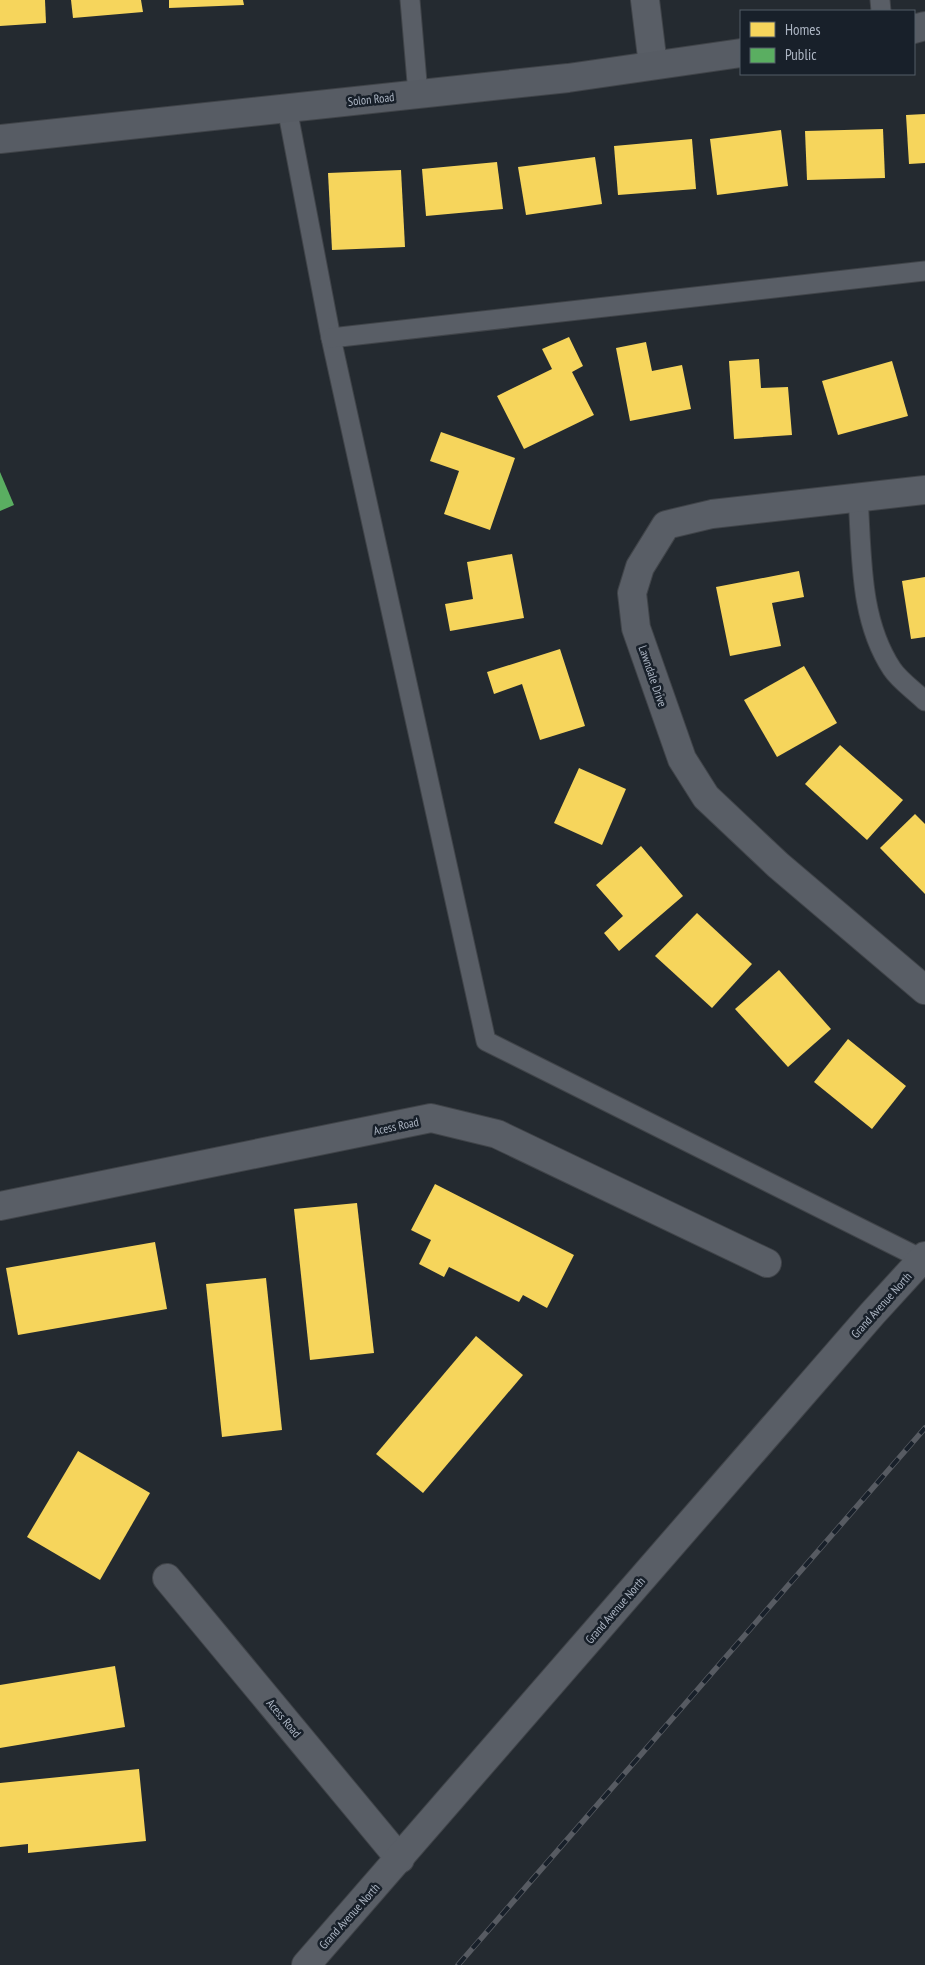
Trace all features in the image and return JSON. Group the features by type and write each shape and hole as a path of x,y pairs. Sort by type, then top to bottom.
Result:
{"main road":[{"name":"Solon Road","path":"0,139 568,78 740,53"}],"street":[{"path":"645,0 653,65"},
{"name":"Lawndale Drive","path":"925,490 712,514 666,525 640,567 632,593 636,628 682,759 706,797 778,865 925,990"},
{"name":"Acess Road","path":"0,1206 431,1118 497,1134 767,1263"},
{"name":"Grand Avenue North","path":"306,1965 872,1314 923,1258"},
{"name":"Acess Road","path":"168,1578 400,1859"}],"lane":[{"path":"410,0 418,94"},
{"path":"286,108 331,338 486,1041 923,1258"},
{"path":"331,338 925,272"},
{"path":"858,497 864,592 875,638 893,670 925,701"}],"building: Homes":[{"path":"0,0 45,0 46,23 0,26"},
{"path":"71,0 141,0 143,12 73,18"},
{"path":"169,0 243,0 244,5 169,8"},
{"path":"925,114 925,163 909,164 906,115"},
{"path":"883,129 885,178 807,180 805,131"},
{"path":"781,130 788,186 717,195 710,139"},
{"path":"692,139 696,189 618,195 614,146"},
{"path":"595,157 602,204 526,215 518,167"},
{"path":"497,162 503,209 426,216 422,169"},
{"path":"401,170 405,247 332,250 328,173"},
{"path":"569,337 583,366 572,372 594,415 524,449 497,396 552,369 542,349"},
{"path":"646,342 652,371 682,365 691,409 630,421 616,348"},
{"path":"759,359 761,388 788,387 792,435 734,439 729,361"},
{"path":"892,361 908,416 838,435 822,381"},
{"path":"441,432 515,458 490,530 444,514 459,471 430,461"},
{"path":"512,554 524,618 450,631 445,604 473,599 467,562"},
{"path":"799,571 804,597 772,603 781,646 730,656 716,587"},
{"path":"925,577 925,637 911,639 902,581"},
{"path":"560,649 585,726 540,740 522,684 494,694 487,672"},
{"path":"804,666 837,723 777,757 744,700"},
{"path":"840,745 903,800 867,840 805,784"},
{"path":"579,768 626,789 602,845 554,823"},
{"path":"915,814 925,824 925,894 880,848"},
{"path":"641,846 683,896 619,951 604,933 623,916 596,885"},
{"path":"697,913 752,964 712,1008 655,956"},
{"path":"779,970 831,1029 788,1067 735,1009"},
{"path":"848,1039 906,1086 872,1129 814,1082"},
{"path":"435,1184 574,1255 547,1308 523,1295 519,1302 449,1267 444,1277 419,1264 431,1240 411,1230"},
{"path":"357,1203 374,1353 310,1360 294,1209"},
{"path":"155,1242 167,1309 18,1335 6,1268"},
{"path":"266,1278 282,1430 222,1437 206,1284"},
{"path":"476,1336 523,1375 423,1493 376,1454"},
{"path":"78,1451 150,1493 100,1580 27,1537"},
{"path":"115,1666 125,1727 0,1748 0,1685"},
{"path":"139,1769 146,1841 28,1853 28,1844 0,1847 0,1783"}],"building: Public":[{"path":"0,472 14,505 0,511"}],"railway":[{"path":"458,1965 925,1428"}]}
